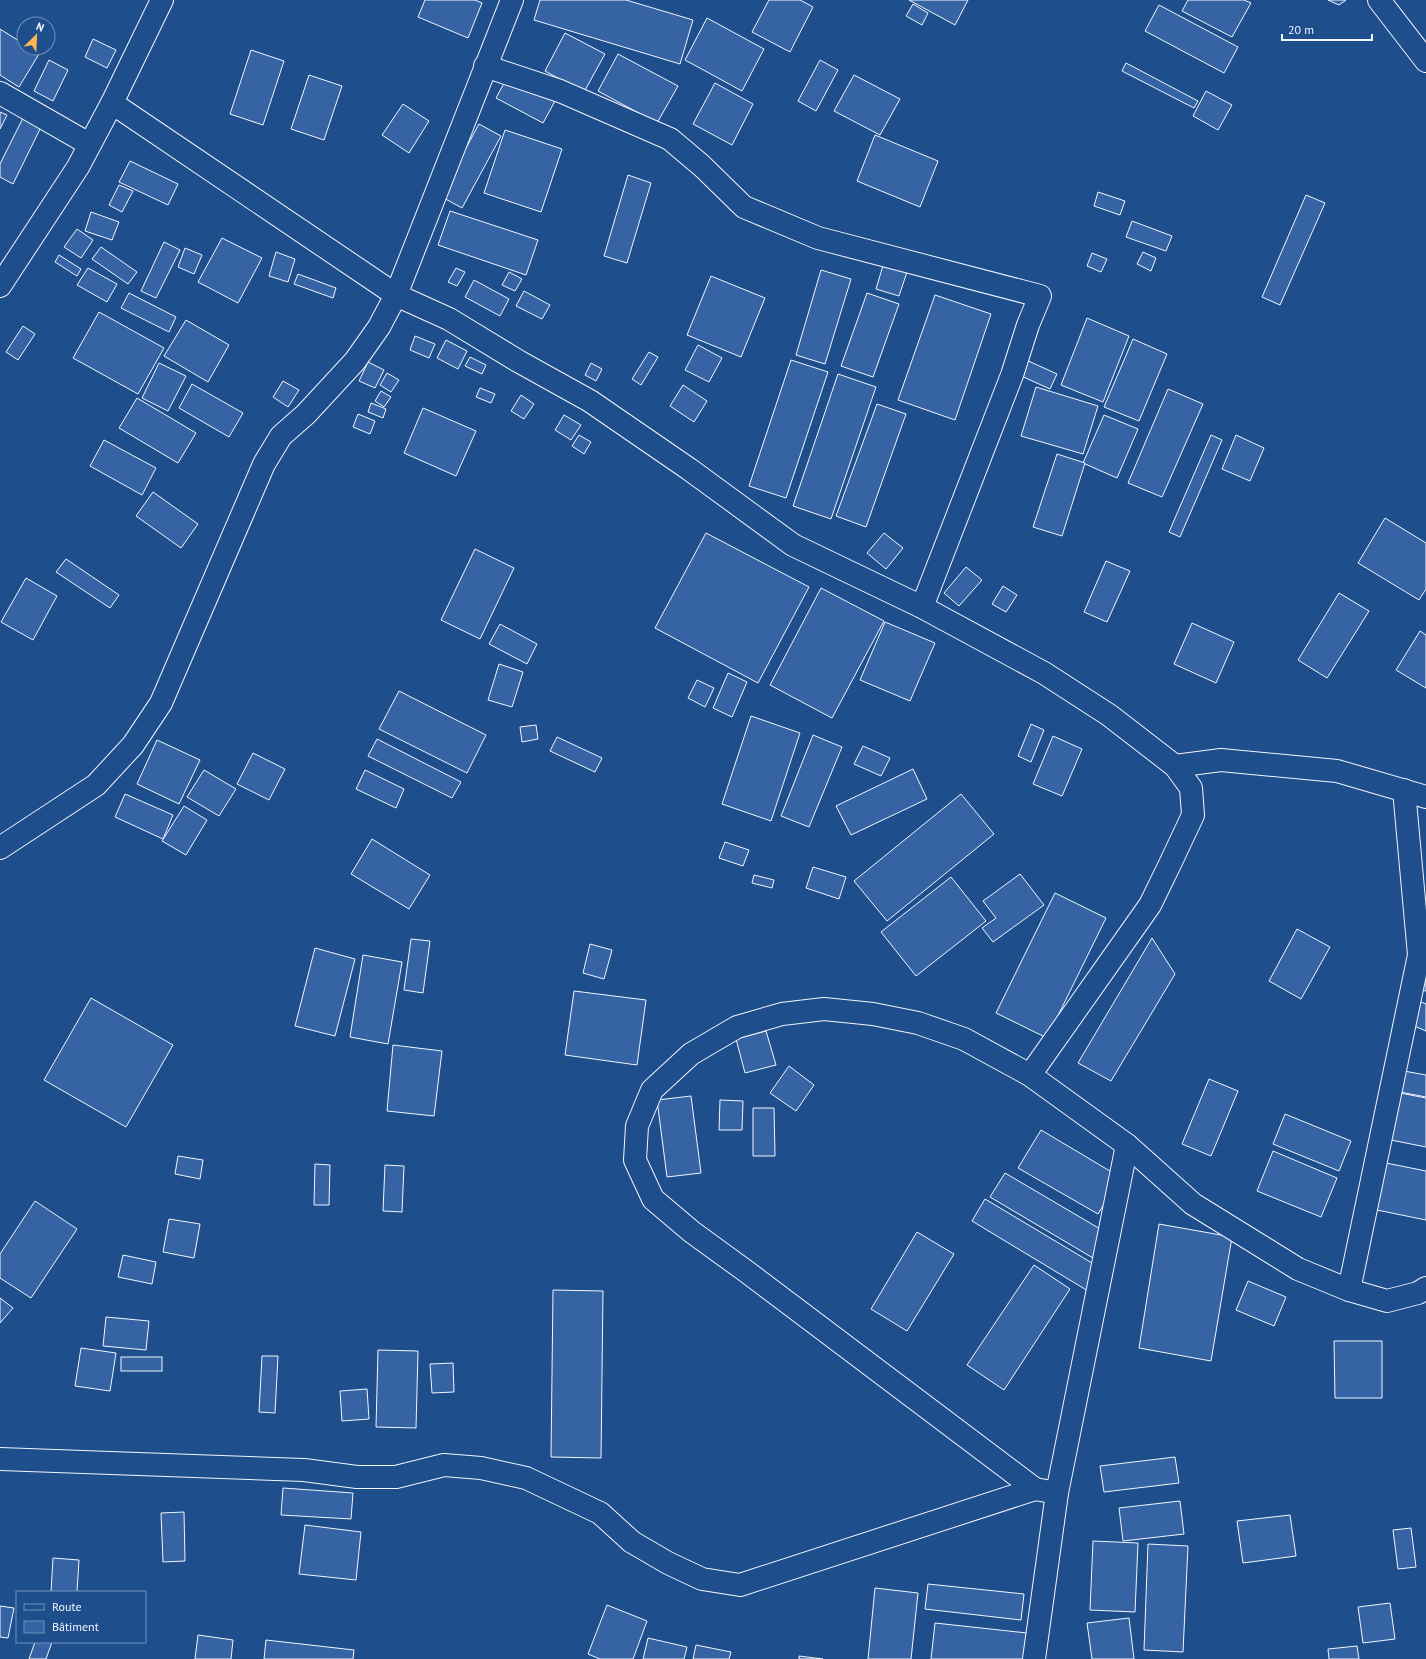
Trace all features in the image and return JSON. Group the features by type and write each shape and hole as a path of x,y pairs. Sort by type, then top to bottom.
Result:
{"street":[{"path":"0,286 47,216 89,144 112,103 162,0"},
{"path":"0,848 96,785 133,745 162,703 264,464 281,436 306,414 355,361 379,327 396,294 512,0"},
{"path":"1379,0 1426,61"},
{"path":"485,66 560,91 670,139 702,166 744,207 803,232 818,238 1040,296 1028,325 1012,375 922,607"},
{"path":"0,93 89,144"},
{"path":"112,103 396,294 449,319 518,361 590,401 689,469 793,545 922,607 1044,673 1110,715 1176,766 1191,788 1193,815 1177,850 1150,905 1030,1075"},
{"path":"1176,766 1221,760 1337,771 1426,797"},
{"path":"1349,1290 1419,955 1404,790"},
{"path":"1057,1493 1035,1489 692,1232 653,1198 635,1160 637,1126 652,1090 691,1054 738,1027 782,1014 824,1009 873,1014 918,1022 964,1039 1030,1075 1127,1145 1193,1204 1298,1269 1349,1290 1387,1301 1418,1293 1426,1288"},
{"path":"1034,1659 1057,1493 1127,1145"},
{"path":"0,1459 304,1470 357,1477 396,1477 444,1465 481,1468 526,1478 600,1513 632,1542 668,1563 702,1579 740,1585 1035,1489"}],"building":[{"path":"425,0 475,0 482,3 468,38 418,17"},
{"path":"540,0 626,0 693,20 680,64 534,20"},
{"path":"769,0 800,0 813,7 790,52 752,32"},
{"path":"909,0 968,0 955,25"},
{"path":"1188,0 1244,0 1251,3 1232,37 1182,11"},
{"path":"1328,0 1346,0 1339,5"},
{"path":"913,4 928,13 922,25 906,16"},
{"path":"1159,5 1238,47 1224,73 1145,31"},
{"path":"707,18 764,49 742,91 685,60"},
{"path":"0,29 16,39 16,56 38,56 19,87 0,75"},
{"path":"565,33 605,54 584,92 545,71"},
{"path":"93,39 116,50 107,68 85,57"},
{"path":"251,50 284,61 263,125 230,114"},
{"path":"618,54 678,86 657,123 598,91"},
{"path":"49,60 68,70 53,101 34,91"},
{"path":"820,60 838,70 816,111 798,101"},
{"path":"1126,63 1198,101 1194,108 1122,71"},
{"path":"309,75 342,86 324,140 291,129"},
{"path":"854,75 900,99 880,135 834,111"},
{"path":"508,76 555,101 543,123 496,98"},
{"path":"715,83 753,104 732,145 693,124"},
{"path":"1206,91 1232,105 1218,130 1193,116"},
{"path":"403,104 429,121 409,153 382,135"},
{"path":"0,112 7,115 0,129"},
{"path":"25,114 43,123 13,184 0,177 0,164"},
{"path":"479,124 501,136 462,208 440,196"},
{"path":"505,130 562,149 541,212 484,193"},
{"path":"875,135 938,161 920,207 857,181"},
{"path":"130,161 178,184 168,205 119,182"},
{"path":"628,175 651,183 627,263 604,256"},
{"path":"119,185 133,191 122,212 109,205"},
{"path":"1098,192 1125,201 1120,215 1094,206"},
{"path":"1306,195 1325,203 1280,305 1262,297"},
{"path":"450,211 538,240 526,275 438,245"},
{"path":"91,212 119,222 112,240 85,231"},
{"path":"1132,221 1172,236 1166,251 1126,237"},
{"path":"77,229 93,240 81,258 64,247"},
{"path":"222,238 262,258 238,303 198,282"},
{"path":"164,242 180,250 156,298 141,291"},
{"path":"101,247 137,272 128,284 92,259"},
{"path":"185,248 202,255 194,274 178,267"},
{"path":"276,252 295,259 288,282 269,276"},
{"path":"1143,252 1156,258 1151,271 1137,264"},
{"path":"1092,253 1107,259 1101,272 1087,266"},
{"path":"59,255 81,269 77,276 55,262"},
{"path":"884,262 908,269 899,296 876,289"},
{"path":"88,268 117,284 107,302 77,285"},
{"path":"456,268 465,272 457,286 448,282"},
{"path":"821,270 851,279 825,364 796,355"},
{"path":"509,272 522,279 515,291 502,285"},
{"path":"298,274 336,288 333,298 294,284"},
{"path":"711,276 765,298 741,357 687,335"},
{"path":"474,280 509,299 500,316 465,297"},
{"path":"524,291 550,305 542,319 516,306"},
{"path":"129,293 176,317 169,332 121,308"},
{"path":"867,293 899,304 873,377 841,366"},
{"path":"935,295 991,314 955,420 898,400"},
{"path":"99,312 164,348 138,394 73,358"},
{"path":"1087,318 1129,336 1103,402 1061,385"},
{"path":"186,320 229,345 208,382 164,356"},
{"path":"23,326 35,334 18,360 6,352"},
{"path":"415,336 435,344 429,358 410,350"},
{"path":"1133,339 1167,354 1139,421 1104,407"},
{"path":"446,340 467,351 458,369 437,358"},
{"path":"698,345 722,358 709,382 685,370"},
{"path":"649,352 658,357 641,385 632,379"},
{"path":"470,357 486,365 482,374 465,366"},
{"path":"1024,359 1057,374 1050,389 1017,374"},
{"path":"791,360 828,372 786,498 749,486"},
{"path":"368,362 384,370 375,388 359,381"},
{"path":"159,363 186,376 168,411 142,398"},
{"path":"591,363 602,369 596,381 585,375"},
{"path":"387,373 399,380 391,392 380,385"},
{"path":"838,374 876,387 831,519 793,506"},
{"path":"283,381 299,390 288,407 273,397"},
{"path":"192,384 243,413 229,437 179,408"},
{"path":"683,385 707,401 694,422 670,406"},
{"path":"1036,387 1098,406 1083,454 1021,436"},
{"path":"480,388 495,394 491,403 476,397"},
{"path":"1168,389 1203,404 1162,497 1128,483"},
{"path":"381,391 391,397 384,407 375,401"},
{"path":"521,395 534,404 524,419 511,411"},
{"path":"137,398 196,433 178,463 119,428"},
{"path":"371,403 386,409 383,418 368,412"},
{"path":"877,404 906,414 866,527 836,516"},
{"path":"423,408 476,431 456,476 404,453"},
{"path":"358,414 375,421 370,434 353,427"},
{"path":"564,415 581,425 571,440 555,430"},
{"path":"1104,415 1138,429 1117,478 1083,463"},
{"path":"579,435 591,442 584,454 572,446"},
{"path":"1211,435 1222,440 1180,537 1169,532"},
{"path":"1236,435 1264,448 1250,481 1222,469"},
{"path":"104,440 156,468 142,495 90,466"},
{"path":"1057,454 1085,463 1062,536 1033,527"},
{"path":"153,492 198,524 181,548 136,516"},
{"path":"1385,518 1426,543 1426,589 1419,600 1358,563"},
{"path":"706,533 809,587 758,683 655,628"},
{"path":"884,533 903,548 886,569 867,553"},
{"path":"475,549 514,568 480,639 441,620"},
{"path":"66,559 119,595 110,608 56,572"},
{"path":"1106,561 1130,571 1107,622 1084,612"},
{"path":"966,567 982,580 959,606 944,593"},
{"path":"26,578 57,596 33,640 1,622"},
{"path":"1003,586 1017,595 1006,612 992,604"},
{"path":"821,588 884,621 832,718 770,685"},
{"path":"1339,593 1369,611 1327,678 1298,660"},
{"path":"885,622 935,643 910,701 860,680"},
{"path":"1192,623 1234,642 1216,683 1174,664"},
{"path":"500,624 537,644 527,664 489,644"},
{"path":"1420,631 1426,635 1426,688 1396,670"},
{"path":"499,664 523,672 512,707 488,700"},
{"path":"728,673 747,682 732,717 713,708"},
{"path":"697,680 714,688 705,707 688,698"},
{"path":"399,691 486,735 467,773 379,729"},
{"path":"751,716 800,733 771,821 722,804"},
{"path":"1031,724 1044,730 1031,762 1018,756"},
{"path":"536,725 538,739 522,742 520,727"},
{"path":"813,735 842,747 809,827 781,816"},
{"path":"1053,736 1082,749 1062,796 1033,784"},
{"path":"557,737 602,758 595,772 550,751"},
{"path":"377,739 461,782 452,798 368,756"},
{"path":"157,740 200,760 179,804 137,784"},
{"path":"863,746 890,758 881,776 854,764"},
{"path":"253,753 285,769 269,800 237,784"},
{"path":"913,769 927,799 851,835 836,806"},
{"path":"204,770 236,789 219,816 187,797"},
{"path":"365,770 404,789 396,808 356,789"},
{"path":"125,794 173,815 163,839 115,817"},
{"path":"961,794 994,834 887,921 854,881"},
{"path":"184,806 207,820 186,855 162,841"},
{"path":"372,839 430,875 409,909 351,874"},
{"path":"725,842 749,850 743,866 719,858"},
{"path":"813,867 846,877 839,899 806,888"},
{"path":"1020,874 1044,905 993,942 982,928 996,918 983,901"},
{"path":"754,875 774,880 772,888 752,883"},
{"path":"951,877 986,921 916,976 881,932"},
{"path":"1055,893 1106,918 1047,1038 996,1013"},
{"path":"1297,929 1330,947 1301,999 1269,981"},
{"path":"1152,938 1175,974 1111,1081 1078,1063"},
{"path":"411,939 430,941 423,993 404,990"},
{"path":"590,944 612,950 604,979 583,973"},
{"path":"315,948 355,959 335,1036 295,1026"},
{"path":"363,955 402,962 388,1044 350,1037"},
{"path":"1426,966 1426,991 1417,989"},
{"path":"574,991 646,1000 637,1065 565,1055"},
{"path":"91,998 173,1045 126,1127 44,1080"},
{"path":"1414,999 1426,1004 1426,1031 1405,1022"},
{"path":"766,1031 776,1065 745,1073 736,1039"},
{"path":"393,1045 442,1051 434,1116 387,1111"},
{"path":"789,1066 814,1085 796,1111 770,1093"},
{"path":"1404,1071 1426,1075 1426,1097 1400,1092"},
{"path":"1209,1079 1238,1091 1211,1156 1182,1144"},
{"path":"1400,1093 1426,1098 1426,1147 1391,1140"},
{"path":"691,1096 701,1173 667,1177 657,1100"},
{"path":"720,1100 743,1101 742,1130 719,1130"},
{"path":"753,1108 774,1108 775,1156 753,1156"},
{"path":"1285,1114 1351,1141 1339,1171 1273,1144"},
{"path":"1041,1130 1120,1177 1098,1214 1018,1168"},
{"path":"1273,1151 1337,1178 1321,1217 1257,1191"},
{"path":"178,1156 203,1160 200,1179 175,1174"},
{"path":"1381,1162 1426,1171 1426,1220 1372,1209"},
{"path":"315,1164 330,1165 329,1205 314,1205"},
{"path":"385,1165 404,1166 402,1212 383,1211"},
{"path":"1005,1173 1107,1233 1093,1258 990,1197"},
{"path":"985,1199 1102,1269 1088,1291 972,1221"},
{"path":"35,1201 77,1229 31,1298 0,1278 0,1254"},
{"path":"169,1219 200,1224 194,1258 163,1252"},
{"path":"1159,1224 1232,1237 1211,1361 1139,1348"},
{"path":"917,1232 954,1254 907,1331 871,1309"},
{"path":"123,1255 156,1262 152,1284 118,1277"},
{"path":"1034,1265 1070,1289 1004,1390 967,1365"},
{"path":"1248,1281 1286,1297 1274,1326 1236,1310"},
{"path":"553,1290 603,1291 601,1458 551,1457"},
{"path":"0,1298 13,1308 0,1323"},
{"path":"106,1317 149,1321 146,1350 103,1346"},
{"path":"1334,1341 1382,1341 1382,1398 1335,1398"},
{"path":"81,1348 116,1353 110,1391 75,1386"},
{"path":"378,1350 418,1351 416,1428 376,1427"},
{"path":"262,1356 278,1356 275,1413 259,1412"},
{"path":"121,1357 162,1357 162,1371 121,1371"},
{"path":"453,1363 454,1392 432,1393 430,1364"},
{"path":"367,1389 369,1419 342,1421 340,1391"},
{"path":"1175,1457 1179,1483 1104,1492 1100,1466"},
{"path":"283,1488 353,1493 351,1519 281,1515"},
{"path":"1180,1501 1184,1534 1123,1541 1119,1508"},
{"path":"184,1512 185,1561 163,1562 161,1513"},
{"path":"1290,1515 1296,1556 1243,1563 1237,1521"},
{"path":"305,1525 361,1532 356,1580 299,1574"},
{"path":"1411,1528 1416,1567 1398,1569 1393,1530"},
{"path":"1093,1541 1138,1543 1135,1612 1090,1610"},
{"path":"1148,1544 1188,1546 1183,1652 1144,1650"},
{"path":"53,1558 79,1560 77,1591 51,1591"},
{"path":"928,1584 1024,1594 1021,1620 925,1609"},
{"path":"875,1588 918,1593 911,1659 868,1659"},
{"path":"1390,1603 1395,1639 1363,1643 1358,1607"},
{"path":"607,1605 647,1621 633,1659 600,1659 588,1654"},
{"path":"0,1606 14,1608 8,1638 0,1637"},
{"path":"1129,1618 1134,1659 1092,1659 1087,1623"},
{"path":"935,1623 1027,1633 1024,1659 931,1659"},
{"path":"198,1635 233,1640 231,1659 195,1659"},
{"path":"648,1638 687,1647 684,1659 643,1659"},
{"path":"266,1640 354,1650 353,1659 264,1659"},
{"path":"35,1643 52,1643 46,1659 29,1659"},
{"path":"696,1645 731,1652 729,1659 693,1659"},
{"path":"1357,1646 1359,1659 1329,1659 1328,1649"},
{"path":"799,1656 823,1659 799,1659"}]}
